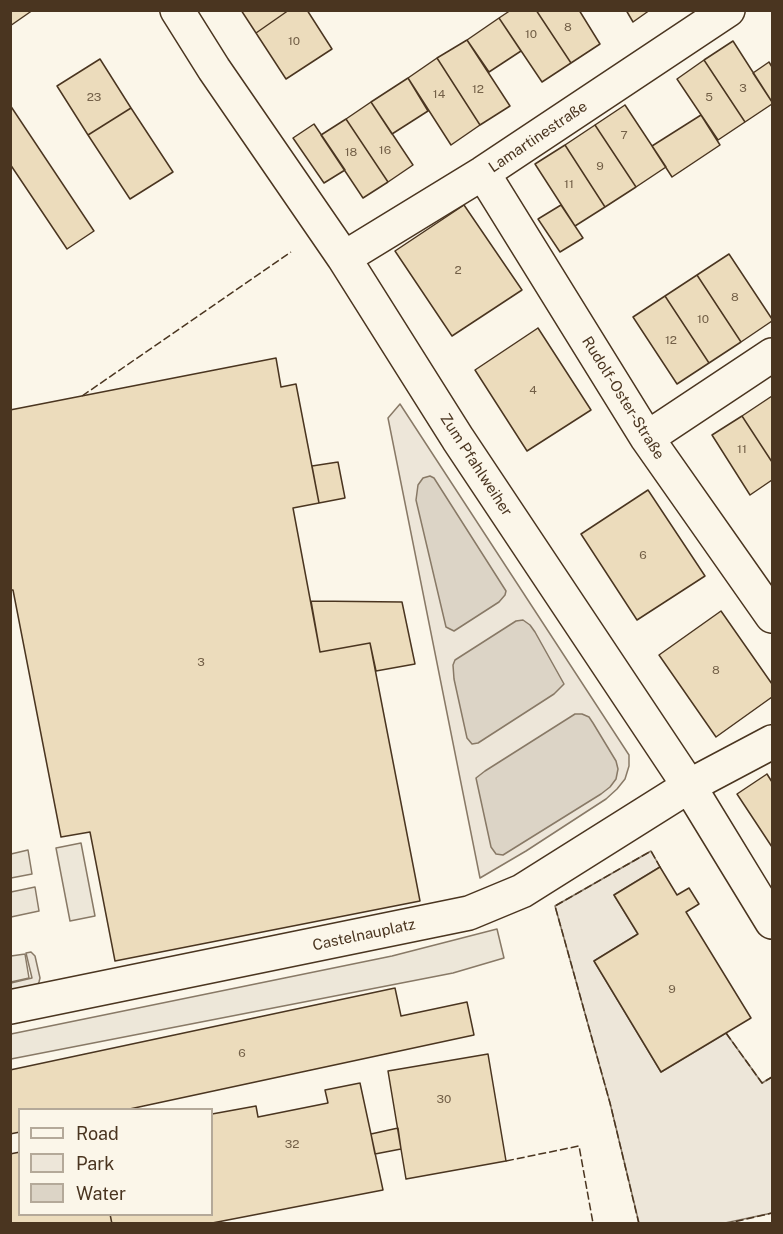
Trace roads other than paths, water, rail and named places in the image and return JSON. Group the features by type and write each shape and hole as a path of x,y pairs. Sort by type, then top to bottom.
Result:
{"street":[{"name":"Zum Pfahlweiher","path":"177,10 214,69 344,258 458,439 688,786 772,922"},
{"name":"Lamartinestraße","path":"344,258 483,173 728,10"},
{"name":"Rudolf-Oster-Straße","path":"483,173 647,438 772,616"},
{"path":"647,438 772,355"},
{"name":"Castelnauplatz","path":"10,1007 469,913 522,891 688,786 772,742"}],"water":[{"path":"430,476 434,478 506,591 499,602 454,631 446,627 416,500 418,485 423,478"},
{"path":"523,620 535,632 564,684 554,694 478,743 472,744 467,738 454,679 455,660 516,621"},
{"path":"575,714 589,717 593,723 616,761 618,769 616,779 601,794 503,855 496,854 491,847 476,778"}]}
